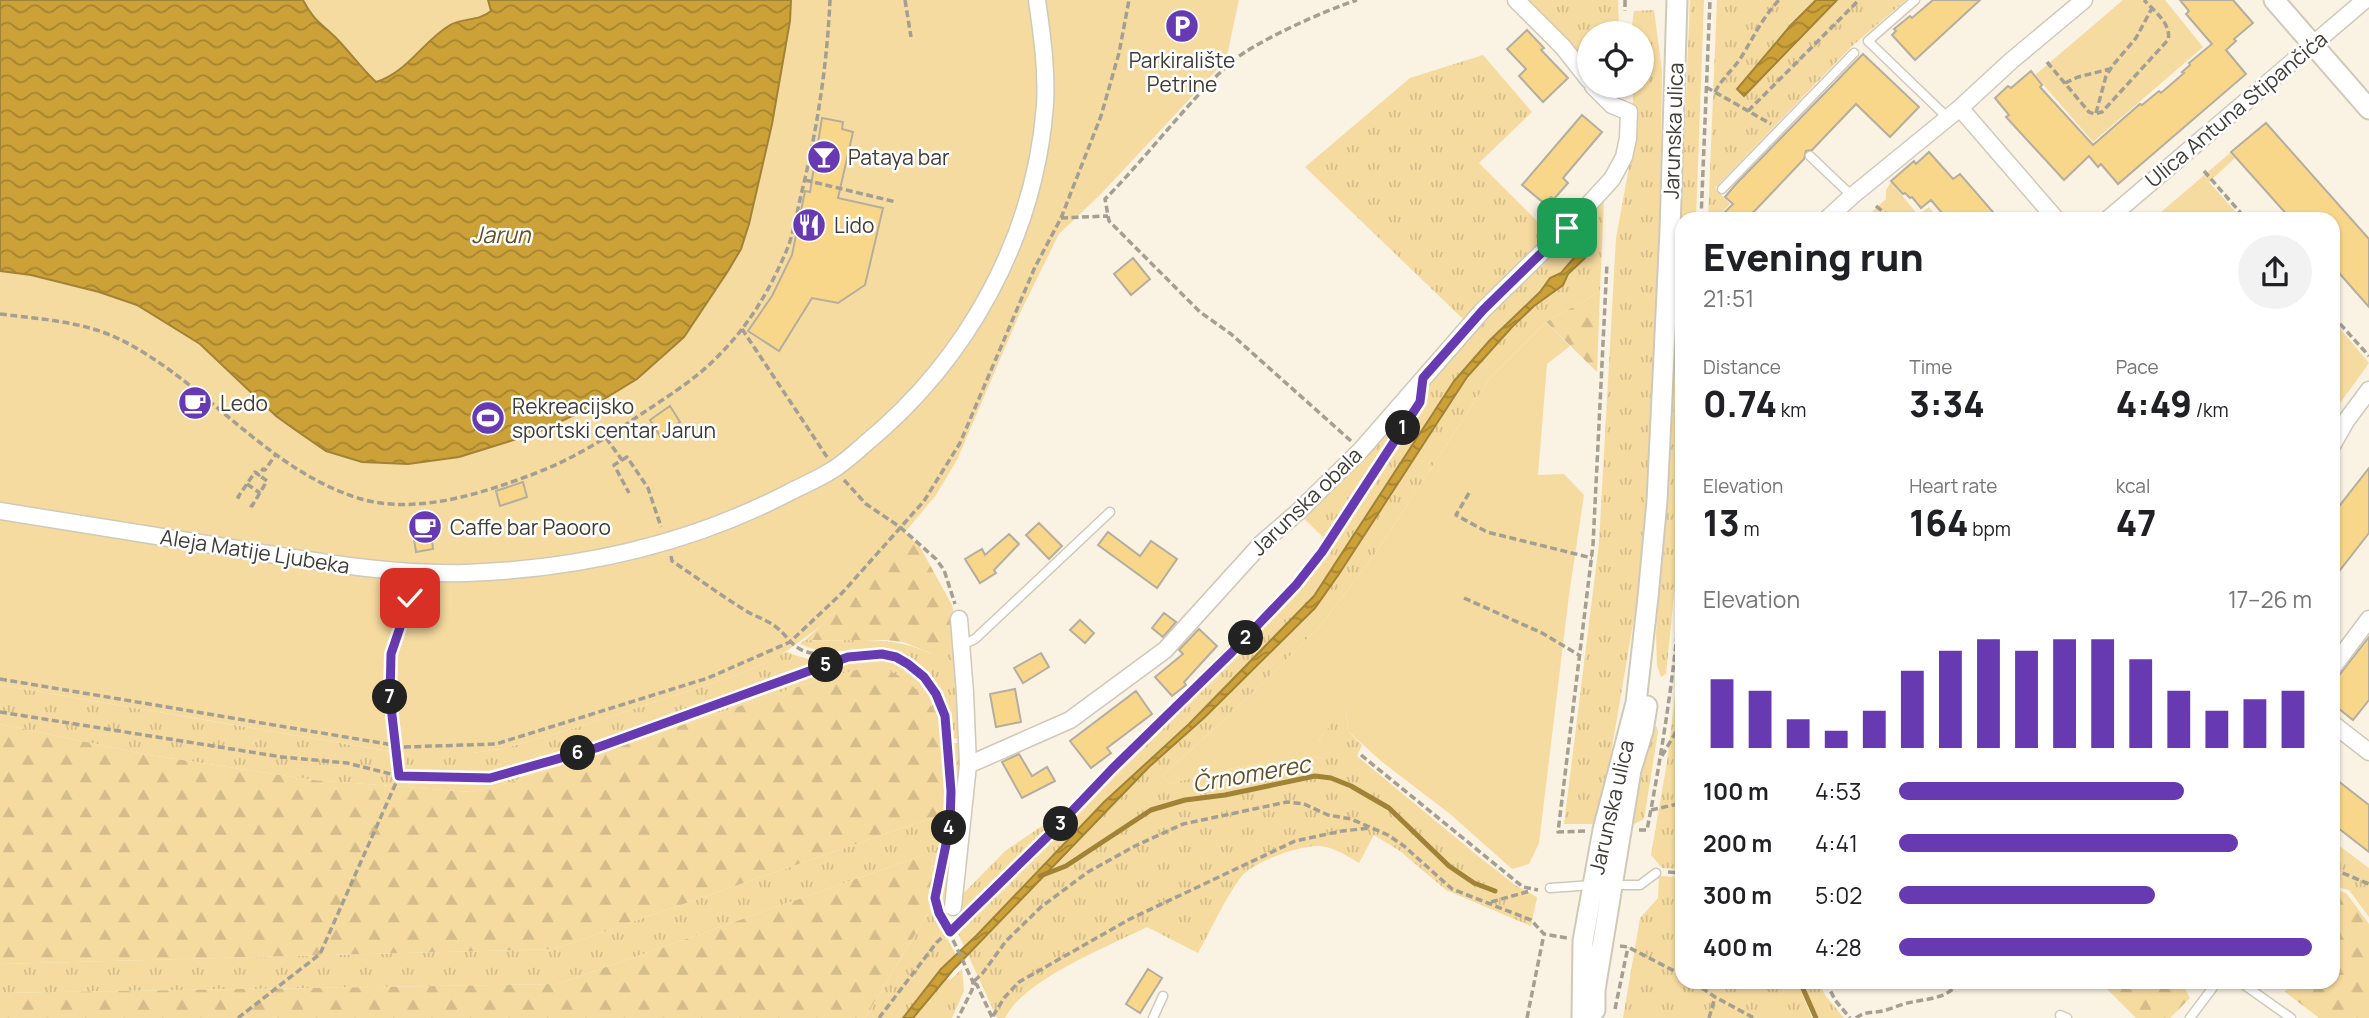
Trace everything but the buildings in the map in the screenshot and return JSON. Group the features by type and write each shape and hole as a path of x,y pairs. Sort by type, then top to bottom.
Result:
{"street":[{"name":"Aleja Matije Ljubeka","path":"0,511 349,567 412,573 468,573 558,566 666,542 748,514 834,469 892,421 934,378 964,338 990,292 1020,226 1037,162 1045,103 1043,40 1037,0"},
{"path":"1516,0 1577,65"},
{"name":"Jarunska ulica","path":"1583,1018 1583,941 1603,885 1643,731 1651,677 1652,628 1648,597 1657,501 1670,230 1677,0"},
{"path":"1835,212 2084,0"},
{"path":"2274,0 2369,109"},
{"name":"Ulica Antuna Stipančića","path":"2116,212 2365,0"},
{"name":"Jarunska obala","path":"968,765 1070,720 1165,650 1262,543 1361,450 1483,310 1567,228 1612,179 1624,157 1629,112 1612,105 1605,98"},
{"path":"1954,113 2049,212"},
{"path":"2340,432 2369,390"},
{"path":"955,915 968,765 959,619"},
{"path":"2340,658 2369,619"},
{"path":"2340,729 2366,746"},
{"name":"Jarunska ulica","path":"1594,1018 1603,885"}],"lane":[{"path":"1915,0 1868,41 1954,113"},
{"path":"1722,189 1854,53"},
{"path":"1810,156 1852,196"},
{"path":"961,645 983,633 1110,512"},
{"path":"1550,888 1640,885 1656,873"},
{"path":"2190,1018 2212,989"},
{"path":"2250,989 2291,1018"},
{"path":"1153,1018 1163,996"}],"path":[{"path":"0,314 83,325 117,338 153,359 303,472 362,499 392,504 442,501 515,481 587,450 685,385 721,354 742,329 770,287 789,244 805,180 822,86 830,0"},
{"path":"905,0 911,37"},
{"path":"1357,0 1262,43 1230,63 1141,163 1105,199 1109,221 1200,312 1231,334 1361,450"},
{"path":"1625,0 1625,11"},
{"path":"1701,212 1710,0"},
{"path":"1715,92 1725,75 1741,58 1762,20 1779,0"},
{"path":"1748,111 1859,0"},
{"path":"2048,62 2089,112 2102,112 2170,35 2168,27 2144,0"},
{"path":"2096,114 2110,69 2136,38 2152,8"},
{"path":"2065,83 2110,69"},
{"path":"1706,87 1780,129"},
{"path":"2204,171 2241,212"},
{"path":"805,180 896,202"},
{"path":"1877,206 1884,212"},
{"path":"1061,218 1108,216"},
{"path":"1596,831 1558,832 1591,558 1607,262"},
{"path":"2340,324 2369,356"},
{"path":"742,329 830,462"},
{"path":"958,1018 972,990 973,982 951,933 955,915 1052,832 1296,585 1322,552 1405,426"},
{"path":"606,438 622,460"},
{"path":"259,475 276,454"},
{"path":"628,493 614,465 626,457 648,488 663,531"},
{"path":"264,478 268,472 265,470"},
{"path":"240,498 238,497 255,472 264,478 267,481 252,506 250,505"},
{"path":"843,479 866,504 900,527 936,559 949,584 959,619"},
{"path":"247,484 260,493"},
{"path":"1469,493 1456,515 1488,532 1591,558"},
{"path":"672,561 744,610 777,627 801,650 848,657 882,654 896,657 924,677 936,694 945,716 950,778"},
{"path":"238,1018 320,954 399,776 390,698 391,654 410,598 412,573"},
{"path":"1464,598 1580,655"},
{"path":"0,712 282,757 348,763 399,776 490,778 596,748 848,657"},
{"path":"1636,830 1647,830 1661,760 1675,657"},
{"path":"1661,760 1675,734"},
{"path":"1361,755 1523,887 1532,890"},
{"path":"973,982 1006,941 1041,907 1088,872 1135,846 1184,824 1287,802 1304,804 1328,815 1351,819 1388,835 1452,889 1531,920 1544,934 1574,939"},
{"path":"1651,810 1675,805"},
{"path":"992,1017 1004,998 1019,982 1130,919 1295,841 1371,828"},
{"path":"2340,872 2369,884"},
{"path":"1489,903 1532,890 1550,888"},
{"path":"879,1018 937,942 951,933 955,915"},
{"path":"1527,1018 1544,934"},
{"path":"1620,946 1628,947 1675,971"},
{"path":"1613,1018 1628,947"},
{"path":"973,982 992,1017"},
{"path":"1703,989 1754,1018"},
{"path":"1830,989 1850,1018"},
{"path":"1856,1018 1863,1013 1936,999 1953,989"},
{"path":"1709,1018 1715,998"}],"green space":[{"name":"Rekreacijsko sportski centar Jarun","path":"0,0 1239,0 1226,60 1100,195 1059,234 1019,315 957,460 936,495 821,626 781,655 743,673 575,728 502,749 472,753 400,753 0,685"},
{"path":"1523,0 1618,0 1619,21 1577,21 1577,57"},
{"path":"1690,0 1704,0 1696,212 1681,212"},
{"path":"1717,0 1906,0 1851,47 1715,188 1730,204 1723,212 1708,212"},
{"path":"2123,0 2165,0 2203,47 2093,142 2035,75"},
{"path":"1654,10 1662,70 1659,275 1649,503 1641,577 1599,824 1564,824 1599,543 1616,238 1632,151 1633,98 1654,98 1654,21 1633,21 1634,11"},
{"path":"1483,55 1532,112 1479,163 1549,233 1463,319 1305,167 1410,78"},
{"path":"2230,153 2235,158 2209,182 2236,212 2161,212"},
{"path":"1891,182 1916,212 1872,212 1886,199 1886,190"},
{"path":"1600,199 1604,200 1600,292 1546,322 1490,378 1377,551 1321,625 1236,709 1162,776 1170,784 1246,766 1324,757 1319,740 1340,712 1346,710 1348,731 1362,745 1357,756 1515,885 1537,897 1531,926 1446,890 1400,851 1374,835 1359,863 1330,848 1311,846 1277,856 1247,871 1229,895 1198,953 1147,927 1068,965 1029,990 1005,1018 997,1018 957,931 960,897 1005,851 1063,812 1249,624 1253,626 1304,568 1323,537 1301,516 1420,386"},
{"path":"1600,292 1597,372 1546,322"},
{"path":"1546,322 1570,346 1547,364 1538,475 1564,474 1584,495 1539,843 1529,864 1512,869 1450,814 1381,761 1348,731 1346,710 1340,713 1319,740 1325,757 1247,766 1170,784 1162,776 1236,709 1321,625 1377,551 1490,378"},
{"path":"2340,328 2369,363 2340,403"},
{"path":"1675,363 1675,585 1666,674 1661,677 1657,665 1656,633"},
{"path":"905,532 920,547 952,605 958,632 948,652 942,655 933,654 903,642 886,640 805,640 821,626"},
{"path":"958,632 963,738 951,739 945,707 938,692 918,667 905,658 874,649 828,651 800,644 805,640 885,641 932,654"},
{"path":"787,652 812,659 876,660 894,663 911,672 927,691 941,722 931,707 863,668 818,680 496,787 470,792 313,780 143,754 0,724 0,685 399,753 472,753 502,749 575,728 743,673"},
{"path":"863,668 893,672 909,683 936,713 943,739 945,813 554,949 0,964 0,724 143,754 313,780 470,792 496,787 818,680"},
{"path":"1675,696 1675,869 1662,868 1651,855"},
{"path":"1652,725 1657,727 1658,732 1644,819 1632,825 1631,801"},
{"path":"951,743 964,743 950,909 947,916 941,894 953,825"},
{"path":"945,813 941,849 558,984 0,993 0,964 554,949"},
{"path":"2340,846 2369,868 2369,917 2349,890 2340,888"},
{"path":"941,849 931,908 865,1018 0,1018 0,993 558,984"},
{"path":"1659,876 1675,877 1675,989 1800,989 1812,1018 1623,1018 1640,918 1658,898"},
{"path":"2340,891 2346,893 2369,924 2369,1018 2319,1018 2285,992 2287,989 2340,989"},
{"path":"931,908 956,955 941,969 903,1018 865,1018"},
{"path":"962,969 964,991 952,1018 913,1018 946,979 950,980"},
{"path":"1805,989 1822,989 1844,1018 1819,1018"},
{"path":"2107,989 2185,989 2190,998 2170,1018 2136,1018"}],"water":[{"name":"Jarun","path":"0,0 303,0 315,18 376,82 397,71 450,25 487,14 491,11 488,0 791,0 790,21 772,124 749,224 741,249 684,337 637,379 589,408 536,433 459,457 408,464 362,462 326,451 276,416 200,344 137,305 99,292 31,275 0,271"},
{"path":"1816,0 1837,0 1744,96 1737,89 1791,25"},
{"path":"1579,252 1585,258 1568,274 1563,285 1534,306 1512,327 1467,377 1315,608 1205,717 1149,767 953,970 913,1018 903,1018 941,969 1104,802 1189,724 1314,596 1454,381 1490,340 1540,292 1550,278 1561,273"}],"waterway":[{"name":"Črnomerec","path":"1040,876 1066,866 1151,810 1185,800 1225,795 1315,776 1331,778 1351,786 1389,808 1449,866 1474,883 1495,891"},
{"name":"Črnomerec","path":"1803,989 1816,1018"}],"place":[{"name":"Parkiralište Petrine","path":"1182,26"},
{"name":"Pataya bar","path":"824,157"},
{"name":"Lido","path":"809,225"},
{"name":"Ledo","path":"195,403"},
{"name":"Rekreacijsko sportski centar Jarun","path":"488,418"},
{"name":"Caffe bar Paooro","path":"425,527"}],"route":[{"path":"410,598 391,654 390,698 399,776 490,778 596,748 848,657 882,654 896,657 908,664 924,677 936,694 945,716 951,791 950,825 935,898 939,913 950,932 1296,585 1322,552 1420,402 1423,378 1483,310 1567,228"}]}
